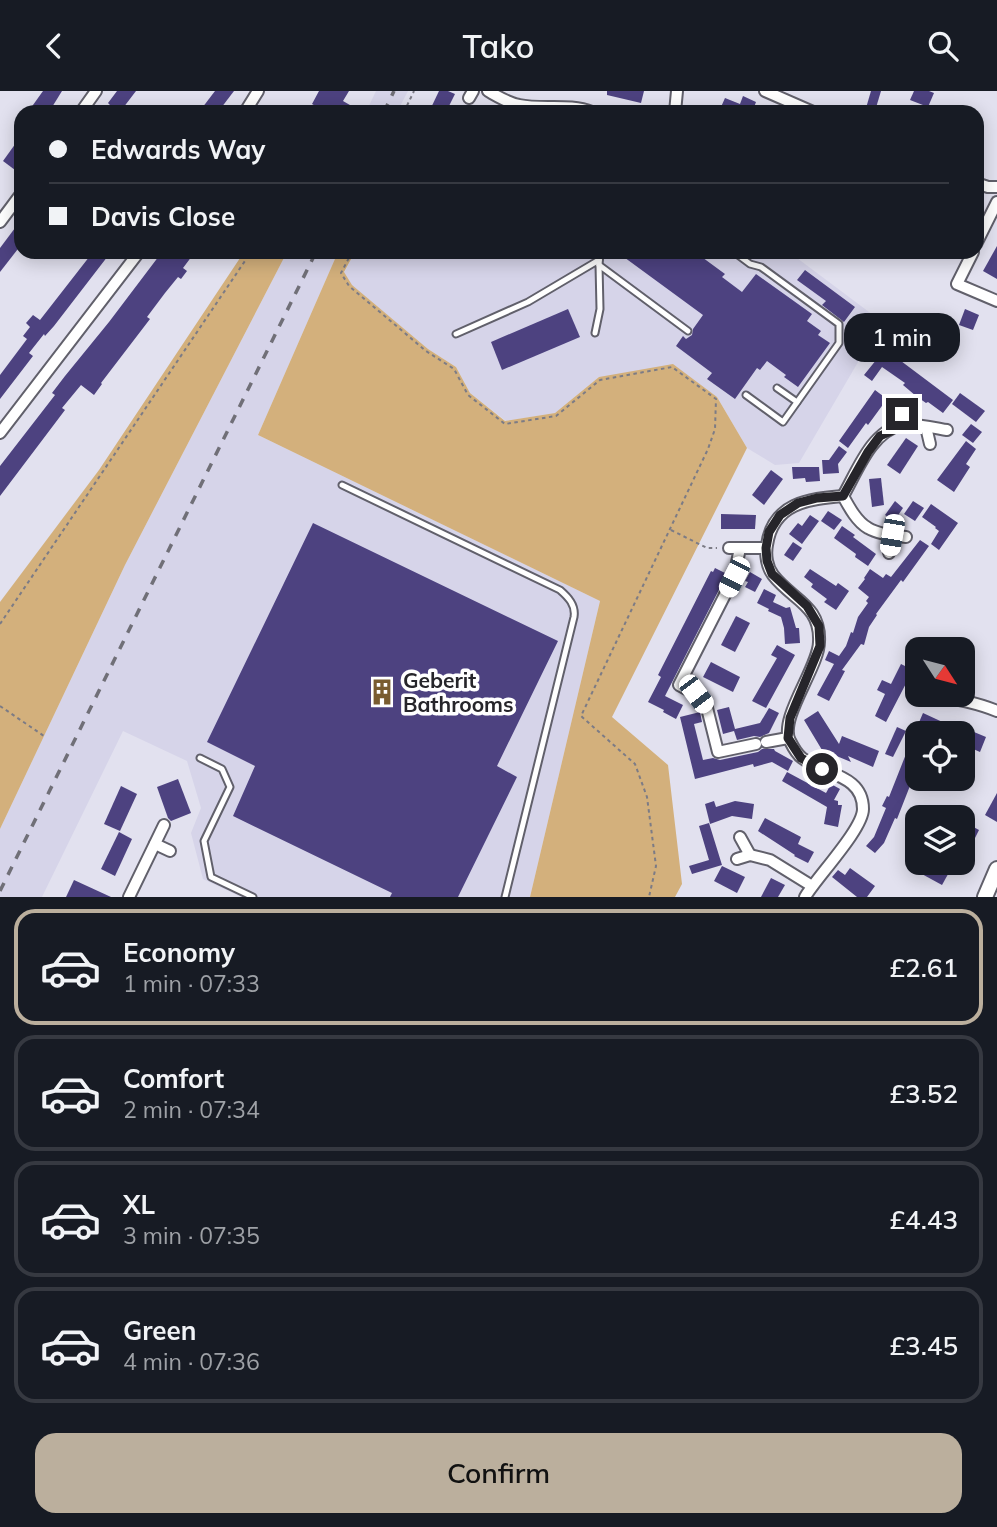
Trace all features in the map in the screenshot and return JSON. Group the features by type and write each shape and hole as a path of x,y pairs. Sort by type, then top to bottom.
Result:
{"main road":[{"path":"985,897 997,869"}],"street":[{"path":"488,91 516,105"},
{"path":"765,91 797,105"},
{"path":"984,228 997,202"},
{"path":"0,222 14,203"},
{"path":"0,433 134,259"},
{"path":"970,259 957,284 997,301"},
{"path":"843,496 880,436 903,419 926,427 947,430"},
{"path":"926,427 930,444"},
{"path":"843,496 853,513 867,528 906,537"},
{"path":"805,897 856,828 863,811 860,796 852,782 801,758 788,738 790,718 820,646 819,626 807,606 772,574 766,548 769,532 780,515 798,503 843,496"},
{"path":"889,552 892,535"},
{"path":"766,548 734,548 734,577 679,685 696,694 707,708 718,752 788,738"},
{"path":"975,704 997,711"},
{"path":"129,897 164,825"},
{"path":"740,837 750,855"},
{"path":"155,844 170,851"},
{"path":"737,859 750,855 770,860 812,886"}],"lane":[{"path":"595,333 600,309 599,259"},
{"path":"744,259 761,267 838,324 839,343 783,422 746,395"},
{"path":"599,262 688,331"},
{"path":"456,334 528,302 599,262"},
{"path":"777,388 797,402"},
{"path":"342,485 560,590 570,600 575,611 505,897"},
{"path":"200,758 222,769 230,787 204,841 211,877 253,897"}],"path":[{"path":"0,624 246,259"},
{"path":"348,259 341,273 349,286 426,351 453,369 468,395 505,424 556,416 600,380 672,367 716,399 715,429 708,449 581,716 635,764 647,797 656,866 649,897"},
{"path":"670,530 708,548 734,548"},
{"path":"0,705 44,736"}],"shaded area":[{"path":"376,91 408,91 401,105 369,105"},
{"path":"239,259 283,259 125,565 0,829 0,602 99,470"},
{"path":"283,259 335,259 258,435 600,601 530,897 241,897 203,879 191,833 201,808 187,761 123,731 42,897 0,897 0,829 125,565"},
{"path":"335,259 351,259 344,272 352,285 428,349 456,367 470,393 505,421 555,413 599,377 673,364 717,397 747,448 612,717 668,765 682,884 675,897 530,897 600,601 258,435"},
{"path":"351,259 798,259 885,324 861,357 799,463 775,465 747,448 717,397 599,377 555,413 506,421 470,393 456,367 428,349 351,285 344,273"}],"building":[{"path":"43,91 62,91 53,105 33,105"},
{"path":"117,91 136,91 125,105 108,103"},
{"path":"215,91 234,91 223,105 204,105"},
{"path":"319,91 349,91 343,101 350,105 312,104"},
{"path":"439,91 455,94 450,105 432,105"},
{"path":"607,91 644,91 641,103 607,95"},
{"path":"871,91 881,91 877,105 867,105"},
{"path":"914,91 934,93 929,105 910,100"},
{"path":"743,96 756,102 755,105 722,105 725,98 740,104"},
{"path":"14,146 14,169 3,161"},
{"path":"14,229 14,254 0,272 0,248"},
{"path":"997,246 997,279 983,271"},
{"path":"88,259 106,259 54,326 29,353 33,356 0,399 0,375 27,339 23,336 30,327 26,323 33,315 40,320"},
{"path":"157,259 190,259 183,268 187,271 181,279 178,277 147,317 150,319 94,395 81,385 0,496 0,466 55,395 52,393"},
{"path":"627,259 705,259 725,274 722,277 742,292 756,274 812,314 807,321 821,331 818,335 830,343 798,387 767,361 760,370 757,368 735,399 707,379 712,373 676,346 683,336 686,339 692,335 703,315"},
{"path":"805,270 855,307 844,322 822,305 826,301 797,280"},
{"path":"568,309 580,337 502,370 491,342"},
{"path":"965,309 979,315 973,330 959,325"},
{"path":"885,349 953,400 943,413 916,396 903,385 905,383 882,367 872,381 864,375"},
{"path":"875,390 887,399 848,448 839,441"},
{"path":"960,393 985,411 976,422 952,404"},
{"path":"971,424 982,432 973,443 962,435"},
{"path":"906,438 918,446 900,474 887,465"},
{"path":"966,441 976,449 966,464 970,467 954,492 937,480"},
{"path":"839,446 847,452 838,464 839,473 823,474 822,460 829,460"},
{"path":"792,467 819,467 820,481 793,479"},
{"path":"771,470 783,479 764,505 752,495"},
{"path":"881,478 884,505 872,507 869,479"},
{"path":"895,501 903,508 894,521 885,515"},
{"path":"913,501 924,508 915,521 904,514"},
{"path":"931,504 958,523 939,550 931,544 939,531 922,517"},
{"path":"828,511 842,520 834,530 821,521"},
{"path":"721,514 756,515 755,529 721,529"},
{"path":"810,515 819,521 802,544 789,534 798,523 802,526"},
{"name":"Geberit Bathrooms","path":"313,523 558,641 497,766 517,777 458,897 390,897 392,893 233,816 255,766 207,742"},
{"path":"842,526 876,554 868,566 834,538"},
{"path":"920,540 929,546 876,614 864,645 861,644 842,670 845,671 829,701 817,695 834,664 825,660 829,651 839,656 868,603 866,601 869,597 858,588 864,578 870,569 883,578 886,574 891,577"},
{"path":"793,542 802,548 793,561 784,555"},
{"path":"715,568 725,573 725,578 665,696 683,705 676,719 648,702 661,677 658,675 711,571"},
{"path":"810,569 849,591 836,610 824,602 827,599 811,587 813,584 804,577"},
{"path":"750,572 762,579 755,592 745,587"},
{"path":"764,589 776,595 773,602 790,607 796,628 799,628 800,643 785,644 781,617 757,603"},
{"path":"736,616 750,623 735,652 721,645"},
{"path":"777,645 795,655 766,708 752,701 777,658 771,655"},
{"path":"711,662 740,677 733,692 703,677"},
{"path":"901,664 905,666 905,685 886,722 875,716 885,694 877,690 882,680 891,684"},
{"path":"729,707 735,729 760,723 769,708 779,713 769,733 737,740 734,731 723,734 717,710"},
{"path":"818,711 839,744 842,736 879,751 873,767 848,756 851,762 822,750 804,720"},
{"path":"700,712 702,722 694,724 703,760 720,760 762,749 774,749 793,761 788,771 772,762 754,767 753,764 695,779 680,717"},
{"path":"923,713 940,721 920,721"},
{"path":"897,727 905,731 893,757 885,754"},
{"path":"975,732 986,737 980,752 975,750"},
{"path":"905,757 905,791 908,791 897,819 895,818 884,843 875,853 866,846 874,837 886,808 882,806 887,796 889,797"},
{"path":"787,772 826,793 831,784 840,789 834,800 838,801 838,805 842,805 838,827 824,824 827,807 782,781"},
{"path":"178,779 191,813 171,821 157,787"},
{"path":"121,786 137,794 120,831 104,824"},
{"path":"997,793 997,822 985,815"},
{"path":"714,801 716,807 735,801 754,804 752,819 732,816 710,824 705,804"},
{"path":"765,818 801,837 798,844 814,852 808,863 758,831"},
{"path":"709,823 722,865 692,874 689,866 709,860 699,826"},
{"path":"119,832 132,839 115,876 101,869"},
{"path":"722,866 745,877 737,893 714,881"},
{"path":"850,868 875,886 867,897 857,897 832,877 838,870 845,875"},
{"path":"924,875 948,875 942,885"},
{"path":"771,878 785,885 778,897 761,897"},
{"path":"74,880 111,897 66,897"}],"railway":[{"path":"387,105 394,91"},
{"path":"0,891 313,259"}],"place":[{"name":"Geberit Bathrooms","path":"382,692"}],"route":[{"path":"822,769 801,758 788,738 790,718 820,646 819,626 807,606 772,574 766,548 769,532 780,515 798,503 843,496 880,436 904,425 902,414"}]}
